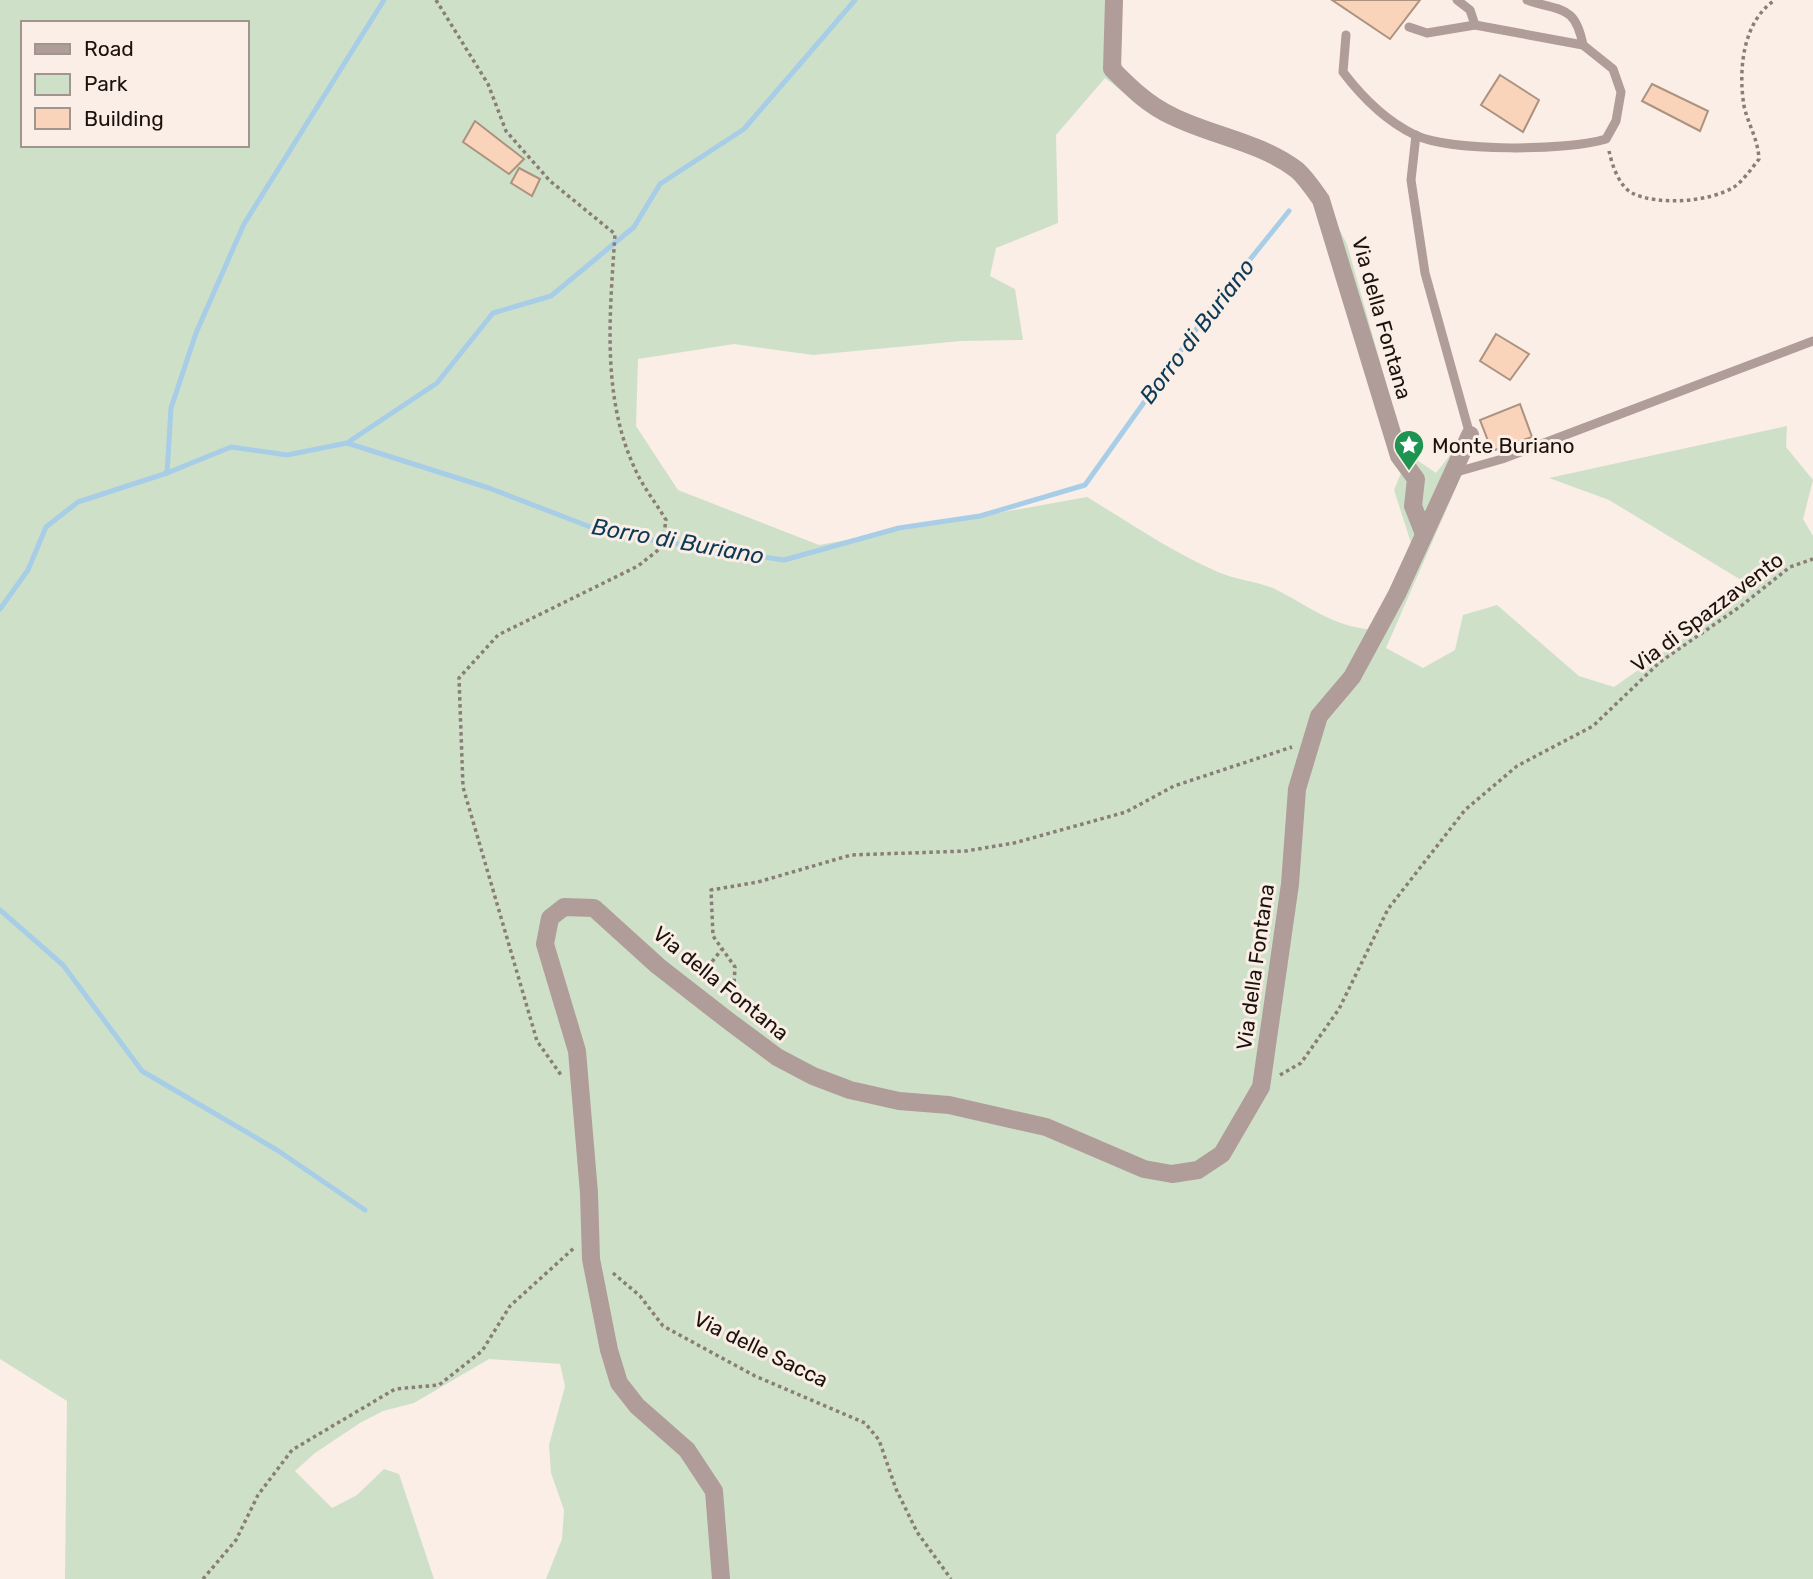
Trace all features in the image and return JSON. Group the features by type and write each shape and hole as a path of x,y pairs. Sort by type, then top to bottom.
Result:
{"street":[{"name":"Via della Fontana","path":"1114,0 1112,69 1135,92 1173,117 1264,152 1297,171 1321,200 1399,456 1416,479"},
{"name":"Via della Fontana","path":"591,1259 590,1193 577,1051 545,944 550,918 564,907 594,908 689,990 777,1057 813,1076 850,1090 899,1101 949,1105 1046,1127 1144,1168 1172,1174 1198,1170 1222,1154 1261,1087 1290,884 1297,789 1319,716 1352,677 1397,594 1470,435"},
{"path":"1424,534 1413,506 1416,479 1442,492"},
{"path":"591,1259 619,1382 637,1406 687,1450 713,1490 721,1579"}],"lane":[{"path":"1457,0 1470,10 1475,25"},
{"path":"1527,0 1567,12 1579,23 1583,45"},
{"path":"1346,35 1343,72 1362,96 1416,135 1447,143 1497,146 1589,145 1606,139 1616,121 1621,92 1613,69 1583,45 1475,25 1427,33 1409,27"},
{"path":"1416,135 1411,180 1425,273 1470,435"},
{"path":"1451,474 1502,459 1813,341"}],"path":[{"path":"436,0 488,85 506,131 550,181 615,233 610,312 614,405 635,469 666,520 662,547 638,566 498,635 459,678 463,787 537,1041 583,1107"},
{"path":"1606,139 1613,169 1631,192 1669,200 1710,198 1735,186 1759,159 1758,140 1744,98 1742,79 1749,27 1763,8 1775,0"},
{"name":"Via di Spazzavento","path":"1261,1087 1301,1063 1339,1009 1388,908 1465,810 1517,766 1593,726 1660,662 1741,606 1790,567 1813,559"},
{"path":"730,1022 735,967 713,936 711,890 758,882 851,855 967,851 1014,843 1126,812 1174,786 1244,761 1310,744"},
{"path":"689,990 722,949"},
{"path":"203,1579 236,1540 258,1495 292,1450 395,1389 439,1385 482,1351 510,1306 561,1263 589,1230"},
{"name":"Via delle Sacca","path":"591,1259 620,1278 640,1296 663,1326 755,1376 865,1423 879,1440 896,1489 916,1532 950,1579"}],"green space":[{"path":"0,0 1121,0 1117,52 1125,73 1175,112 1232,130 1319,191 1347,244 1402,440 1411,456 1436,473 1454,450 1458,483 1386,648 1423,668 1455,650 1463,615 1497,605 1579,676 1614,687 1735,602 1746,583 1609,500 1549,478 1787,426 1786,447 1813,480 1803,519 1813,536 1813,1579 546,1579 562,1539 564,1510 551,1473 549,1445 565,1386 560,1364 489,1359 414,1403 383,1411 360,1423 315,1453 295,1471 332,1508 357,1495 384,1469 399,1474 434,1579 65,1579 67,1401 0,1359","holes":["1105,78 1140,106 1175,125 1265,159 1304,188 1321,210 1401,473 1394,490 1412,546 1369,629 1344,624 1275,589 1225,575 1201,564 1087,497 819,545 678,490 636,426 638,359 734,344 813,355 961,341 1023,340 1015,289 990,276 996,248 1058,223 1056,135"]}],"building":[{"path":"1332,0 1420,0 1390,39"},
{"path":"1500,75 1539,100 1523,132 1481,105"},
{"path":"1652,84 1708,111 1700,131 1642,101"},
{"path":"475,121 524,159 509,174 463,142"},
{"path":"519,168 540,179 532,196 511,183"},
{"path":"1496,334 1529,354 1510,380 1480,361"},
{"path":"1520,404 1532,437 1492,451 1480,420"}],"waterway":[{"path":"167,473 171,408 196,333 244,224 384,0"},
{"path":"347,443 437,383 493,313 551,296 634,227 660,184 744,129 855,0"},
{"name":"Borro di Buriano","path":"0,609 28,570 46,527 78,502 167,473 231,447 287,455 347,443 489,488 606,533 784,560 899,528 980,516 1085,485 1215,303 1289,211"},
{"path":"0,910 63,965 142,1071 277,1150 365,1210"}],"place":[{"name":"Monte Buriano","path":"1409,472"}]}
